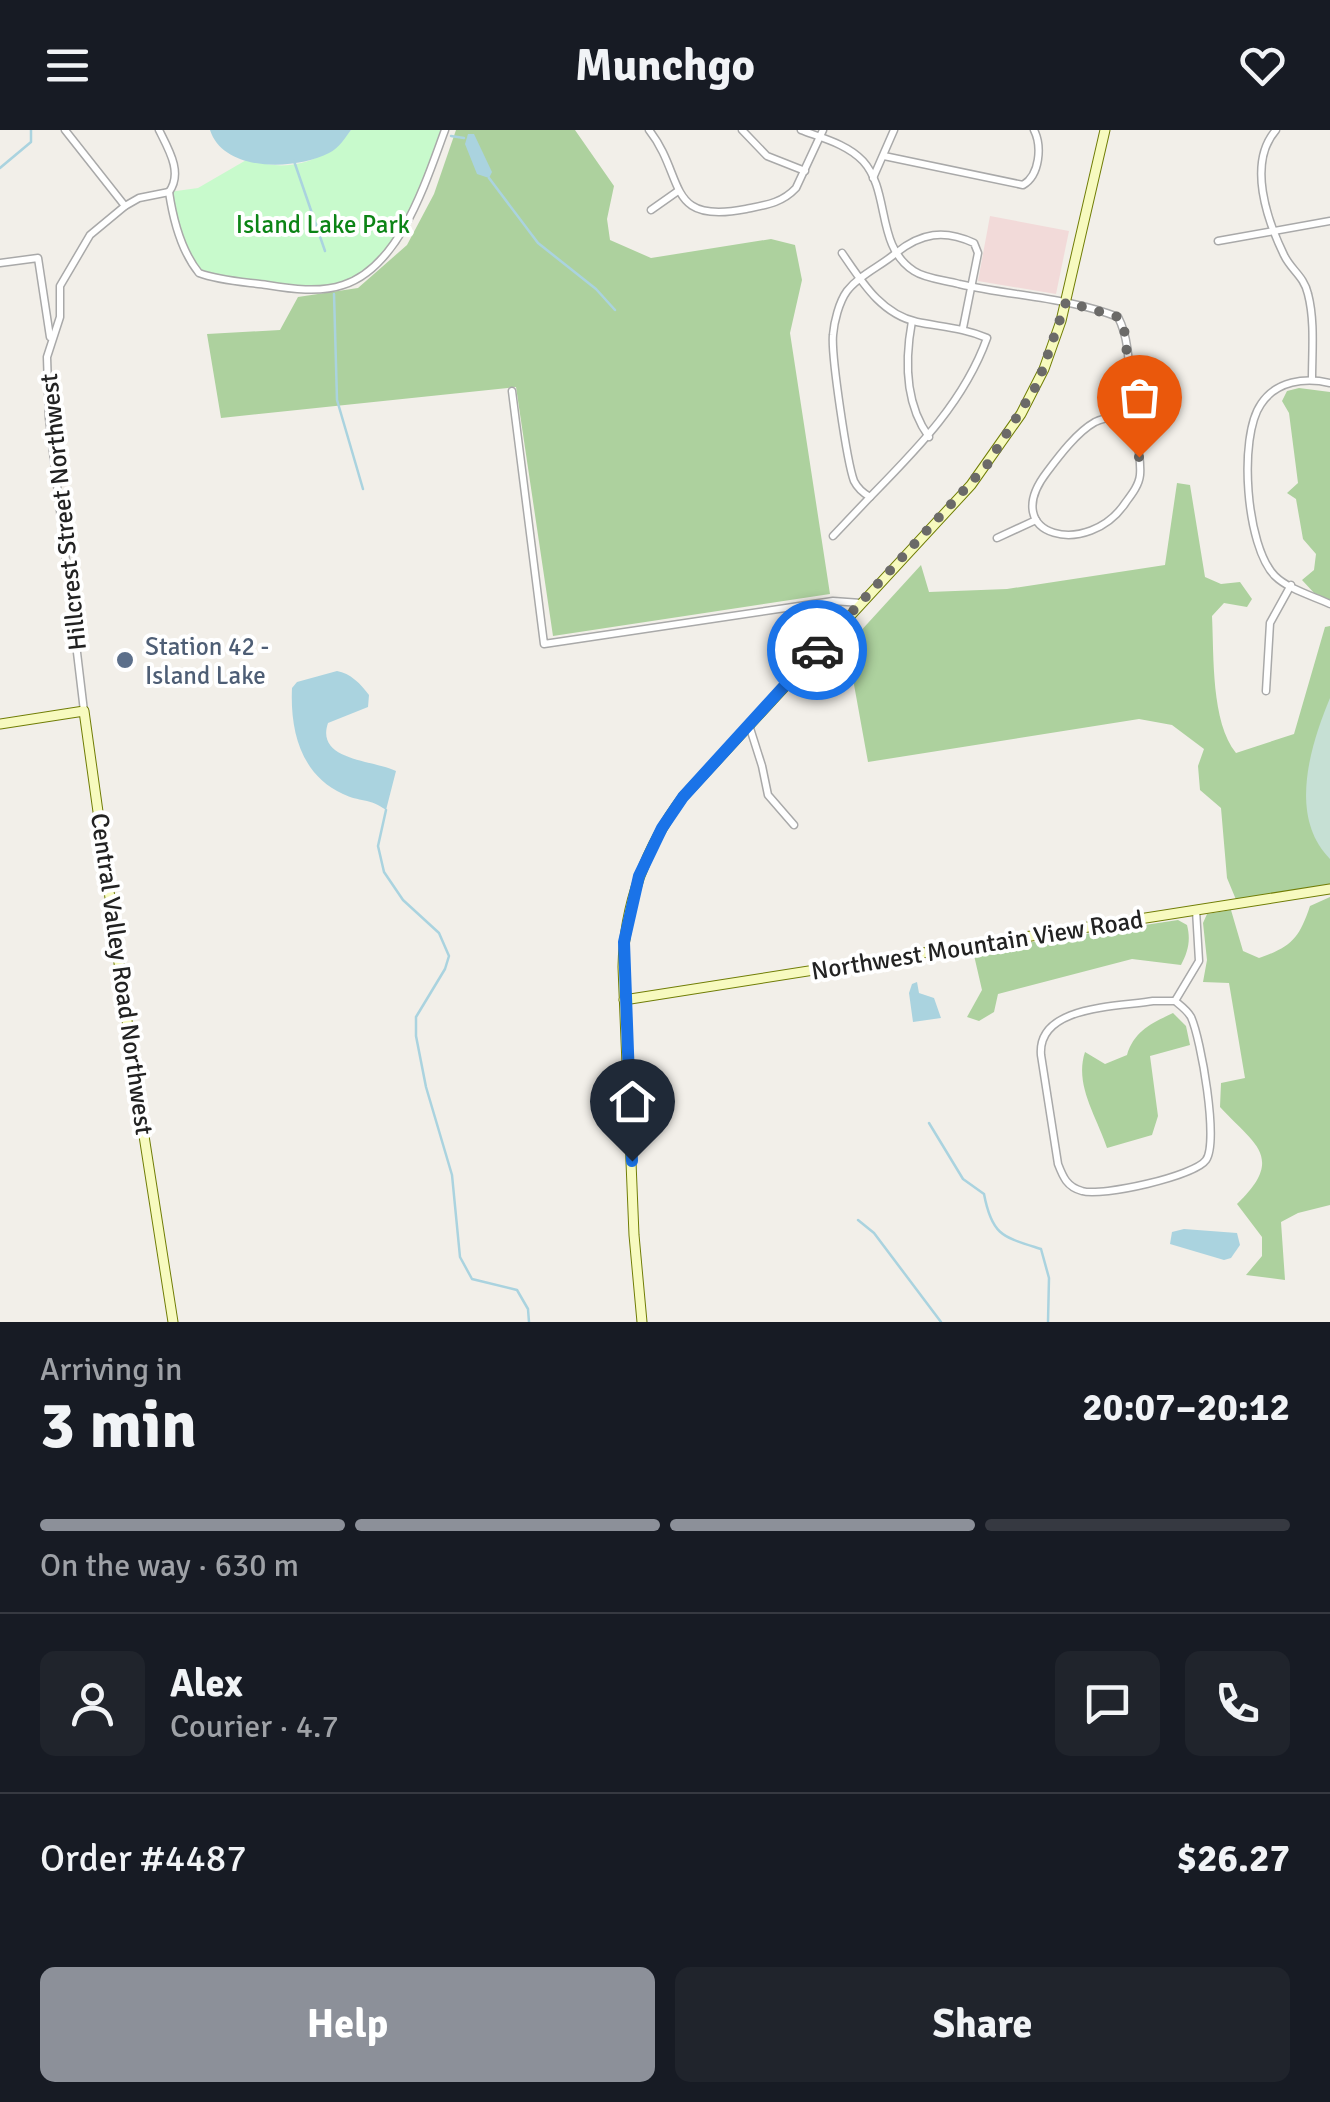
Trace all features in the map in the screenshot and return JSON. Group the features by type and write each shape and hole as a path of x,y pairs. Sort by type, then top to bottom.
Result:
{"main road":[{"path":"642,1322 635,1251 624,1000 626,928 647,856 675,807 987,465 1038,383 1066,302 1105,130"},
{"path":"0,724 84,710"},
{"name":"Central Valley Road Northwest","path":"84,710 173,1322"},
{"name":"Northwest Mountain View Road","path":"624,1000 1330,889"}],"street":[{"path":"65,130 124,206"},
{"path":"160,130 176,174 175,184 168,192 188,256 200,274 292,288 340,287 372,270 399,235 424,188 445,130"},
{"path":"649,130 684,200 712,214 779,202 796,188 822,134"},
{"path":"742,130 767,156 805,170"},
{"path":"801,130 822,134 865,163 888,237 912,270 972,286 1066,302 1118,317 1126,344 1140,475 1136,488 1114,518 1086,534 1073,537 1047,532 1036,520 1034,492 1055,462 1091,424 1132,413"},
{"path":"873,180 894,130"},
{"path":"884,156 1023,185 1035,170 1040,144 1034,130"},
{"path":"1276,130 1267,144 1260,172 1286,260 1302,275 1308,294 1312,380"},
{"path":"651,210 678,191"},
{"name":"Hillcrest Street Northwest","path":"84,710 48,402 49,346 60,316 60,286 90,235 124,206 139,198 168,192"},
{"path":"1218,241 1330,222"},
{"path":"870,497 861,492 854,480 832,338 847,291 907,243 930,234 974,242 978,253 964,328"},
{"path":"833,536 928,437 975,371 987,338 964,328 912,321 885,307 842,253"},
{"path":"0,263 38,258 50,329 49,346"},
{"path":"912,321 907,347 911,393 918,422 928,437"},
{"path":"1330,383 1290,383 1266,398 1256,414 1250,442 1248,485 1256,531 1269,568 1277,578 1330,604"},
{"path":"512,391 544,644 833,601 861,603"},
{"path":"997,538 1036,520"},
{"path":"1266,691 1270,623 1291,586"},
{"path":"748,724 768,795 794,825"},
{"path":"1175,1001 1198,960 1196,909"},
{"path":"1175,1001 1191,1017 1196,1034 1212,1129 1212,1148 1205,1162 1182,1174 1111,1191 1096,1193 1072,1187 1064,1180 1058,1164 1042,1055 1043,1036 1051,1024 1064,1016 1175,1001"}],"shaded area":[{"path":"990,216 1069,231 1056,294 978,281"}],"green space":[{"name":"Island Lake Park","path":"351,130 445,130 399,235 360,279 320,289 205,276 188,256 169,192 198,188 248,159 277,165 305,162 330,150"},
{"path":"456,130 575,130 614,186 607,219 610,240 651,258 771,239 795,245 802,280 790,333 830,594 553,636 516,387 221,418 207,334 280,330 298,297 358,288 407,245 434,194"},
{"path":"1299,388 1330,392 1330,600 1316,595 1302,580 1314,570 1316,554 1303,539 1296,499 1287,493 1298,483 1289,413 1282,401 1287,391"},
{"path":"1177,483 1190,485 1205,577 1221,584 1240,582 1252,599 1247,607 1224,603 1212,616 1218,707 1236,753 1294,734 1325,627 1330,626 1330,888 1237,902 1227,878 1221,808 1200,790 1198,766 1204,749 1172,725 1139,719 868,762 847,646 921,565 929,592 1007,589 1165,565"},
{"path":"1330,698 1330,859 1309,823 1306,802 1310,759"},
{"path":"1330,897 1330,1205 1281,1222 1285,1280 1246,1275 1262,1256 1262,1237 1237,1204 1252,1188 1262,1162 1253,1142 1220,1107 1221,1083 1245,1078 1229,983 1203,982 1207,960 1203,923 1207,914 1231,910 1243,951 1259,958 1292,940 1310,906"},
{"path":"1178,920 1187,925 1189,936 1181,965 1132,959 998,994 994,1012 979,1021 967,1017 982,990 973,951"},
{"path":"1173,1013 1186,1026 1190,1045 1150,1056 1158,1116 1152,1135 1107,1148 1084,1089 1085,1052 1105,1064 1127,1055 1139,1034"}],"water":[{"path":"210,130 351,130 329,153 281,165 245,161 230,154"},
{"path":"468,134 474,134 492,172 489,178 477,174 465,144"},
{"path":"337,671 351,677 369,695 368,707 328,723 326,736 338,752 396,771 386,810 329,786 301,750 293,720 292,688 297,682"},
{"path":"917,982 919,993 934,998 941,1018 913,1022 909,993"},
{"path":"1184,1229 1237,1233 1240,1245 1231,1258 1224,1260 1170,1244 1172,1232"}],"waterway":[{"path":"0,168 31,142 31,130"},
{"path":"451,136 464,138"},
{"path":"294,161 325,251"},
{"path":"489,178 538,243 596,289 615,310"},
{"path":"334,294 337,400 363,489"},
{"path":"386,810 378,846 384,872 403,900 439,933 449,956 416,1017 416,1036 426,1087 452,1175 460,1257 472,1279 517,1290 528,1309 529,1322"},
{"path":"929,1123 963,1179 984,1194 991,1219 1001,1233 1041,1249 1049,1278 1048,1322"},
{"path":"858,1220 874,1233 941,1322"}],"way so far":[{"path":"817,650 987,465 1038,383 1066,302 1118,317 1124,328 1139,457"}],"place":[{"name":"Station 42 - Island Lake","path":"125,660"}],"route":[{"path":"632,1161 623,967 629,913 639,876 662,828 683,797 817,650"}]}
